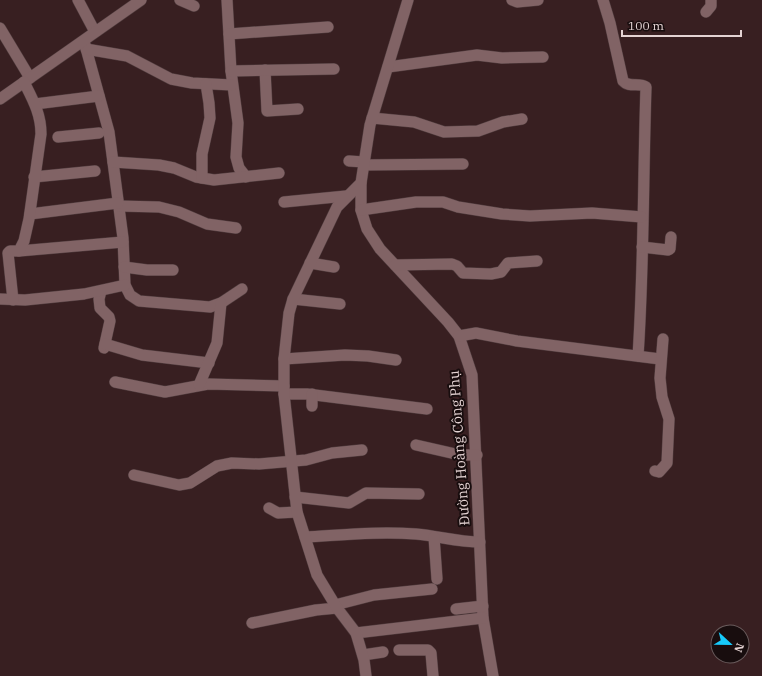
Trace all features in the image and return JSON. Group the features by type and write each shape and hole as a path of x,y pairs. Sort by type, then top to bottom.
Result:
{"street":[{"path":"78,0 95,32"},
{"path":"0,99 27,80 85,45 95,32 141,0"},
{"path":"180,0 194,6"},
{"path":"227,0 232,85 238,123 236,157 239,168 246,177"},
{"name":"Đường Hoàng Công Phụ","path":"408,0 372,118 360,183 361,210 367,229 380,249 459,336 472,375 477,455 483,618 493,676"},
{"path":"512,0 517,2 538,0"},
{"path":"603,0 610,23 623,81 628,85 642,85 646,87 642,216 642,292 638,356"},
{"path":"706,12 711,6 711,0"},
{"path":"229,34 328,27"},
{"path":"0,28 27,80 41,121 41,134 30,214 24,241 19,251"},
{"path":"85,45 127,56 171,79 192,83 232,85"},
{"path":"85,45 109,132 123,242 125,285 130,295 139,301 210,307 221,303 242,289"},
{"path":"388,67 477,55 502,58 542,57"},
{"path":"231,72 334,68"},
{"path":"265,70 267,111 298,108"},
{"path":"202,178 202,154 210,118 206,84"},
{"path":"36,104 99,96"},
{"path":"372,118 414,122 444,132 478,131 503,122 522,119"},
{"path":"41,134 45,137 55,137 99,133"},
{"path":"349,161 363,164 463,164"},
{"path":"34,177 98,170 114,166 159,165 202,178 214,180 279,173"},
{"path":"360,183 337,207 293,299 289,313 284,359 284,390 297,512 317,575 336,607 356,633 363,655 366,676"},
{"path":"284,202 346,196"},
{"path":"361,210 416,202 443,202 458,207 502,214 530,216 592,213 642,216"},
{"path":"30,214 119,204 159,207 179,212 207,224 236,228"},
{"path":"642,247 668,250 670,249 671,237"},
{"path":"13,300 4,257 9,252 123,242"},
{"path":"395,265 452,264 457,266 463,273 491,274 501,272 508,263 537,262"},
{"path":"310,263 334,267"},
{"path":"124,267 147,270 173,270"},
{"path":"0,299 25,300 100,291 125,285"},
{"path":"100,291 100,308 109,317 110,321 105,346 142,355 209,363"},
{"path":"293,299 340,304"},
{"path":"199,385 217,343 221,303"},
{"path":"459,336 476,333 517,341 660,359"},
{"path":"655,471 659,472 667,463 670,419 662,397 660,359 663,339"},
{"path":"284,359 345,354 396,360"},
{"path":"115,382 165,392 188,389 199,385 260,384 284,390 427,409"},
{"path":"312,394 312,406"},
{"path":"416,445 460,455 477,455"},
{"path":"134,475 179,485 190,483 217,466 232,463 259,464 315,458 332,452 362,450"},
{"path":"295,496 350,503 366,493 419,494"},
{"path":"269,508 278,513 297,512"},
{"path":"305,537 396,533 464,542 480,542"},
{"path":"252,623 336,607 374,594 435,584 434,537"},
{"path":"456,609 483,606"},
{"path":"356,633 483,618"},
{"path":"399,650 428,650 432,653 433,676"},
{"path":"363,655 383,652"}]}
